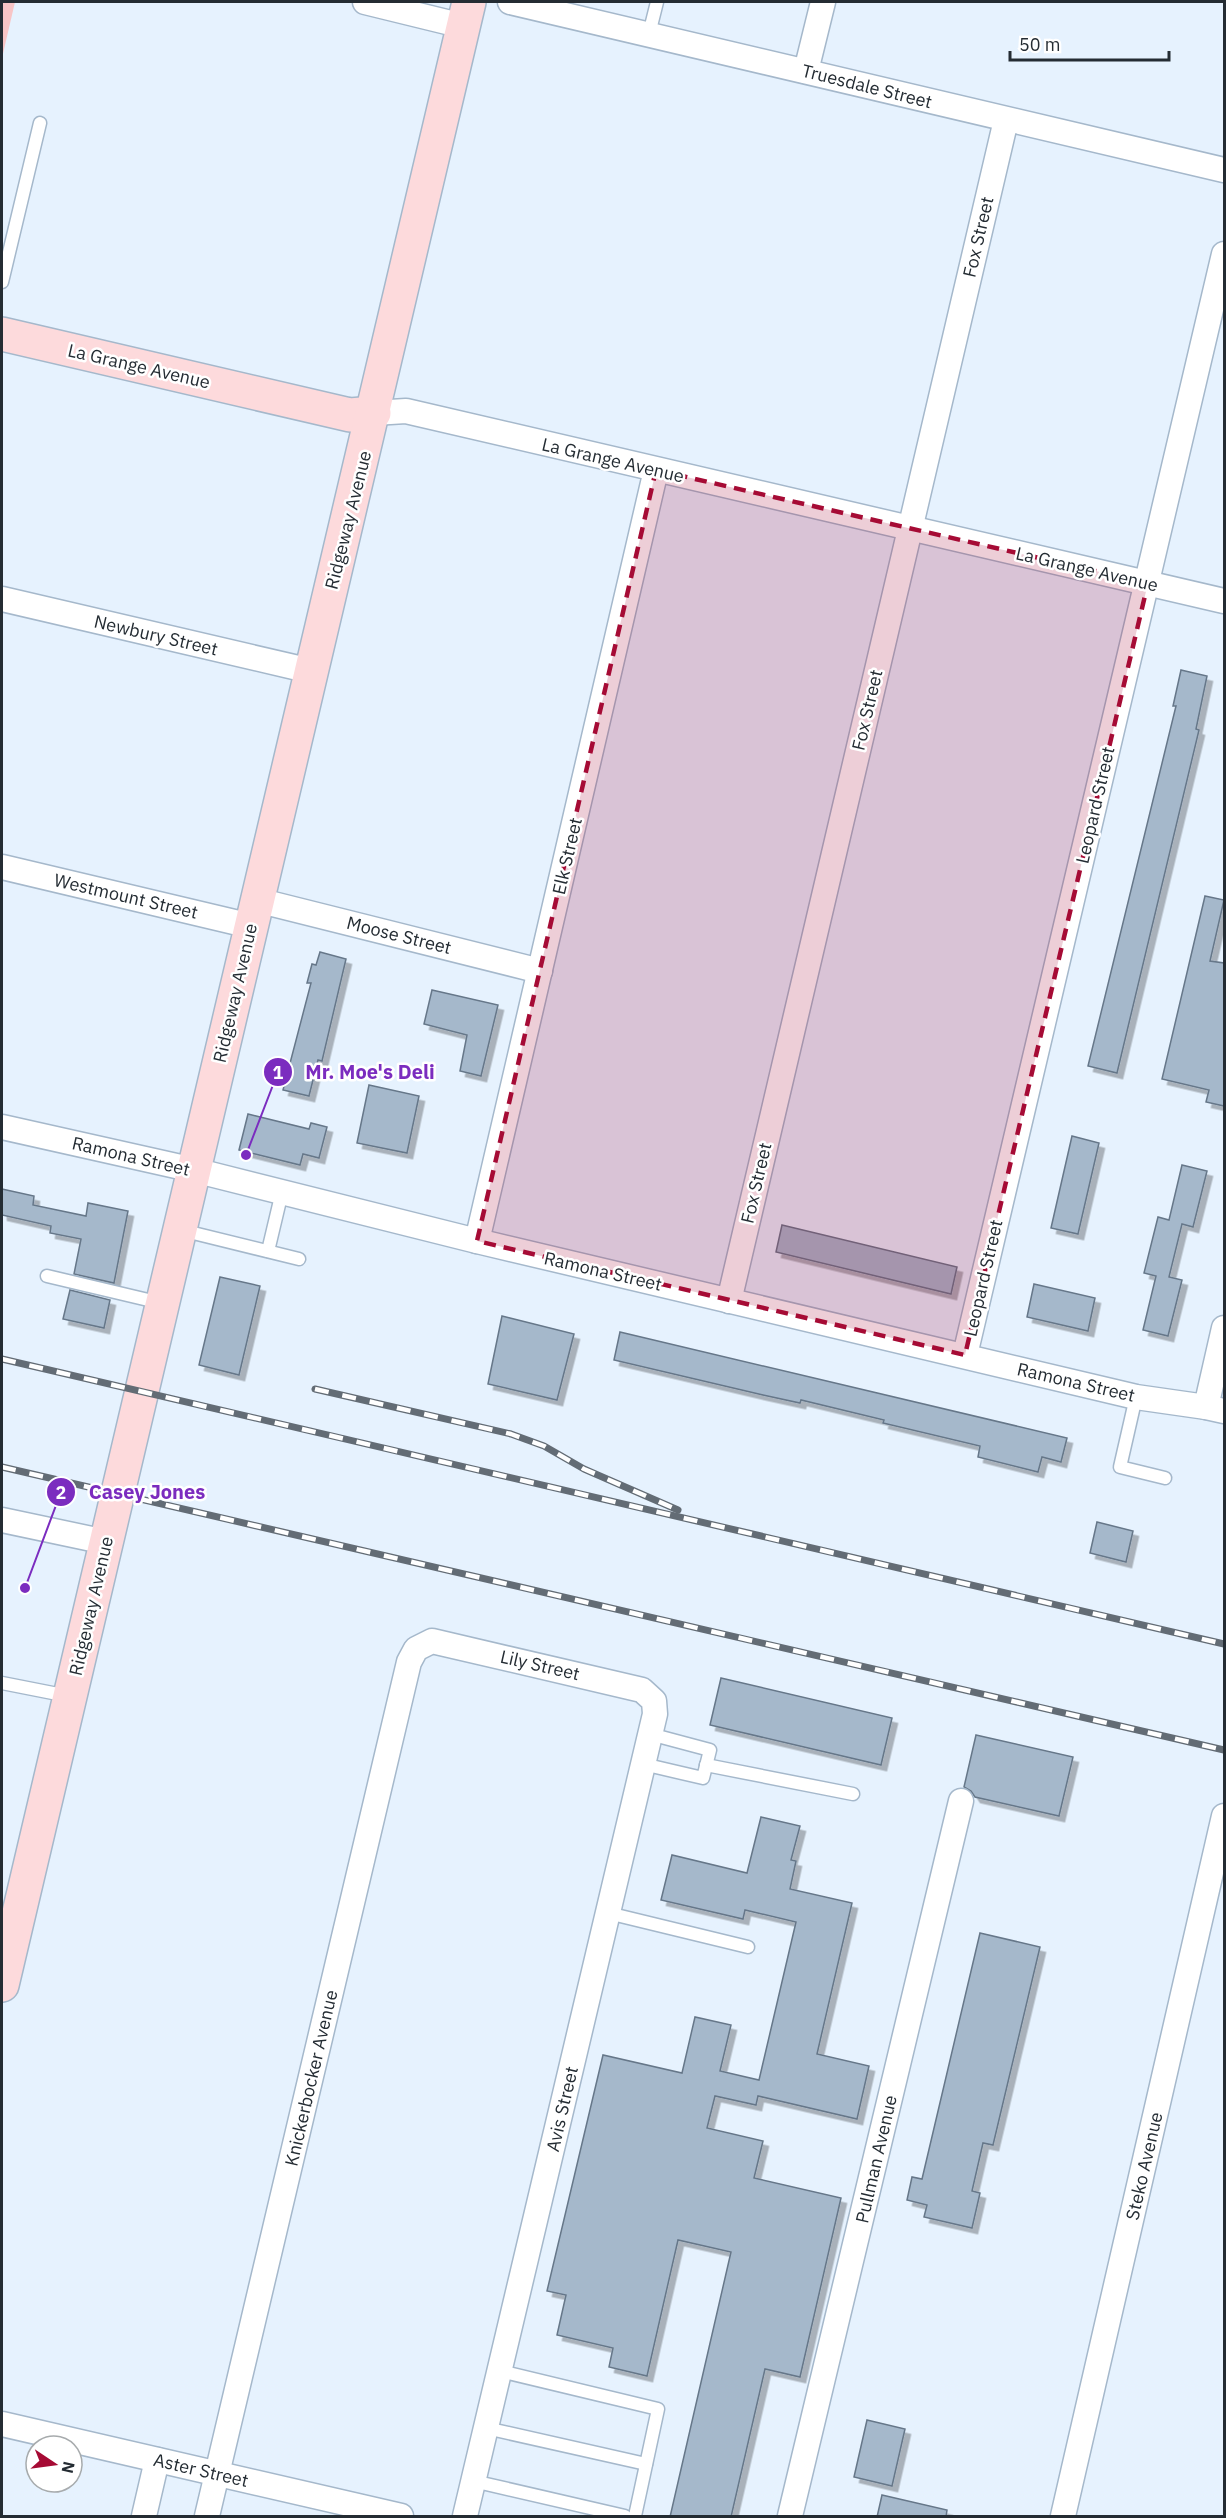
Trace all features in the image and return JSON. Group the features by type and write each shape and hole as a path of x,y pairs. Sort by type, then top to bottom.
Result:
{"street":[{"path":"364,2 466,14"},
{"name":"Truesdale Street","path":"510,2 1224,170"},
{"path":"806,71 823,2"},
{"name":"Ridgeway Avenue","path":"2,1985 311,671 374,413 466,14"},
{"name":"Fox Street","path":"729,1301 1006,120"},
{"name":"Leopard Street","path":"965,1355 1224,254"},
{"name":"La Grange Avenue","path":"2,334 350,415 406,411 1224,601"},
{"name":"Elk Street","path":"477,1241 656,470"},
{"name":"Newbury Street","path":"2,599 311,671"},
{"name":"Westmount Street","path":"2,867 254,913"},
{"name":"Moose Street","path":"254,913 540,971"},
{"name":"Ramona Street","path":"2,1126 194,1170 477,1241 1136,1397 1215,1409"},
{"path":"1215,1409 1224,1328"},
{"path":"2,1520 106,1542"},
{"name":"Lily Street","path":"422,1644 438,1641 642,1690 654,1701"},
{"name":"Knickerbocker Avenue","path":"207,2517 406,1673 416,1648 422,1644"},
{"name":"Avis Street","path":"465,2517 655,1714 654,1701"},
{"name":"Pullman Avenue","path":"790,2517 961,1801"},
{"name":"Steko Avenue","path":"1063,2517 1224,1816"},
{"name":"Aster Street","path":"2,2424 401,2517"},
{"path":"144,2517 158,2460"}],"lane":[{"path":"649,34 657,2"},
{"path":"2,282 40,123"},
{"path":"268,1251 282,1192"},
{"path":"180,1230 299,1258"},
{"path":"47,1276 162,1304"},
{"path":"1136,1397 1120,1467 1165,1478"},
{"path":"2,1683 69,1696"},
{"path":"643,1764 703,1778 710,1750 650,1734"},
{"path":"706,1765 852,1794"},
{"path":"608,1913 748,1947"},
{"path":"500,2371 658,2409 635,2517"},
{"path":"486,2428 646,2464"},
{"path":"473,2481 625,2517"}],"highlighted area":[{"path":"656,470 1148,583 965,1355 477,1241"}],"shaded area":[{"path":"2,2 15,2 2,58"}],"building":[{"path":"1181,670 1207,676 1196,729 1199,730 1117,1073 1088,1066 1176,706 1173,706"},
{"path":"1205,896 1224,900 1210,961 1224,963 1224,1106 1206,1102 1209,1090 1162,1079"},
{"path":"320,952 346,959 322,1061 318,1060 309,1096 283,1090 311,983 307,983 312,964 316,965"},
{"path":"432,990 498,1005 481,1076 460,1071 467,1035 424,1024"},
{"path":"369,1085 419,1096 407,1153 357,1143"},
{"path":"248,1114 309,1129 311,1123 327,1127 319,1158 303,1154 300,1165 239,1150"},
{"path":"1072,1136 1099,1143 1078,1234 1051,1228"},
{"path":"1182,1165 1207,1171 1193,1227 1182,1224 1169,1277 1182,1280 1168,1336 1143,1330 1156,1276 1144,1273 1158,1217 1169,1220"},
{"path":"2,1189 34,1196 33,1205 86,1216 88,1203 128,1211 114,1283 74,1274 81,1239 50,1233 51,1226 2,1215"},
{"path":"782,1225 957,1267 951,1294 776,1252"},
{"path":"220,1277 260,1286 239,1375 199,1365"},
{"path":"1034,1284 1095,1298 1088,1331 1027,1317"},
{"path":"70,1290 110,1300 104,1328 63,1319"},
{"path":"502,1316 574,1334 557,1400 488,1384"},
{"path":"620,1332 1067,1438 1061,1462 1042,1457 1038,1472 978,1457 980,1446 883,1423 884,1420 801,1400 800,1403 763,1395 614,1360"},
{"path":"1097,1522 1133,1531 1126,1562 1090,1553"},
{"path":"721,1678 892,1718 881,1765 710,1725"},
{"path":"976,1735 1073,1757 1059,1816 975,1797 964,1787"},
{"path":"761,1817 800,1826 791,1860 796,1861 790,1889 852,1903 817,2054 869,2066 857,2119 758,2096 756,2105 715,2096 707,2128 763,2141 754,2178 841,2198 800,2377 765,2369 731,2517 670,2517 731,2252 678,2240 647,2376 609,2367 613,2348 557,2335 566,2295 547,2291 603,2055 682,2073 695,2017 731,2025 720,2071 759,2080 796,1922 745,1910 743,1919 661,1900 672,1855 747,1873"},
{"path":"980,1933 1040,1947 993,2145 983,2143 972,2191 980,2193 972,2228 924,2217 927,2205 907,2200 912,2177 922,2179"},
{"path":"867,2420 905,2429 892,2486 854,2477"},
{"path":"882,2495 947,2510 946,2517 877,2517"}],"railway":[{"path":"2,1359 1224,1644"},
{"path":"315,1389 511,1434 544,1446 584,1469 678,1510"},
{"path":"2,1467 1224,1750"}],"place":[{"name":"Mr. Moe's Deli","path":"246,1155"},
{"name":"Casey Jones","path":"25,1588"}]}
